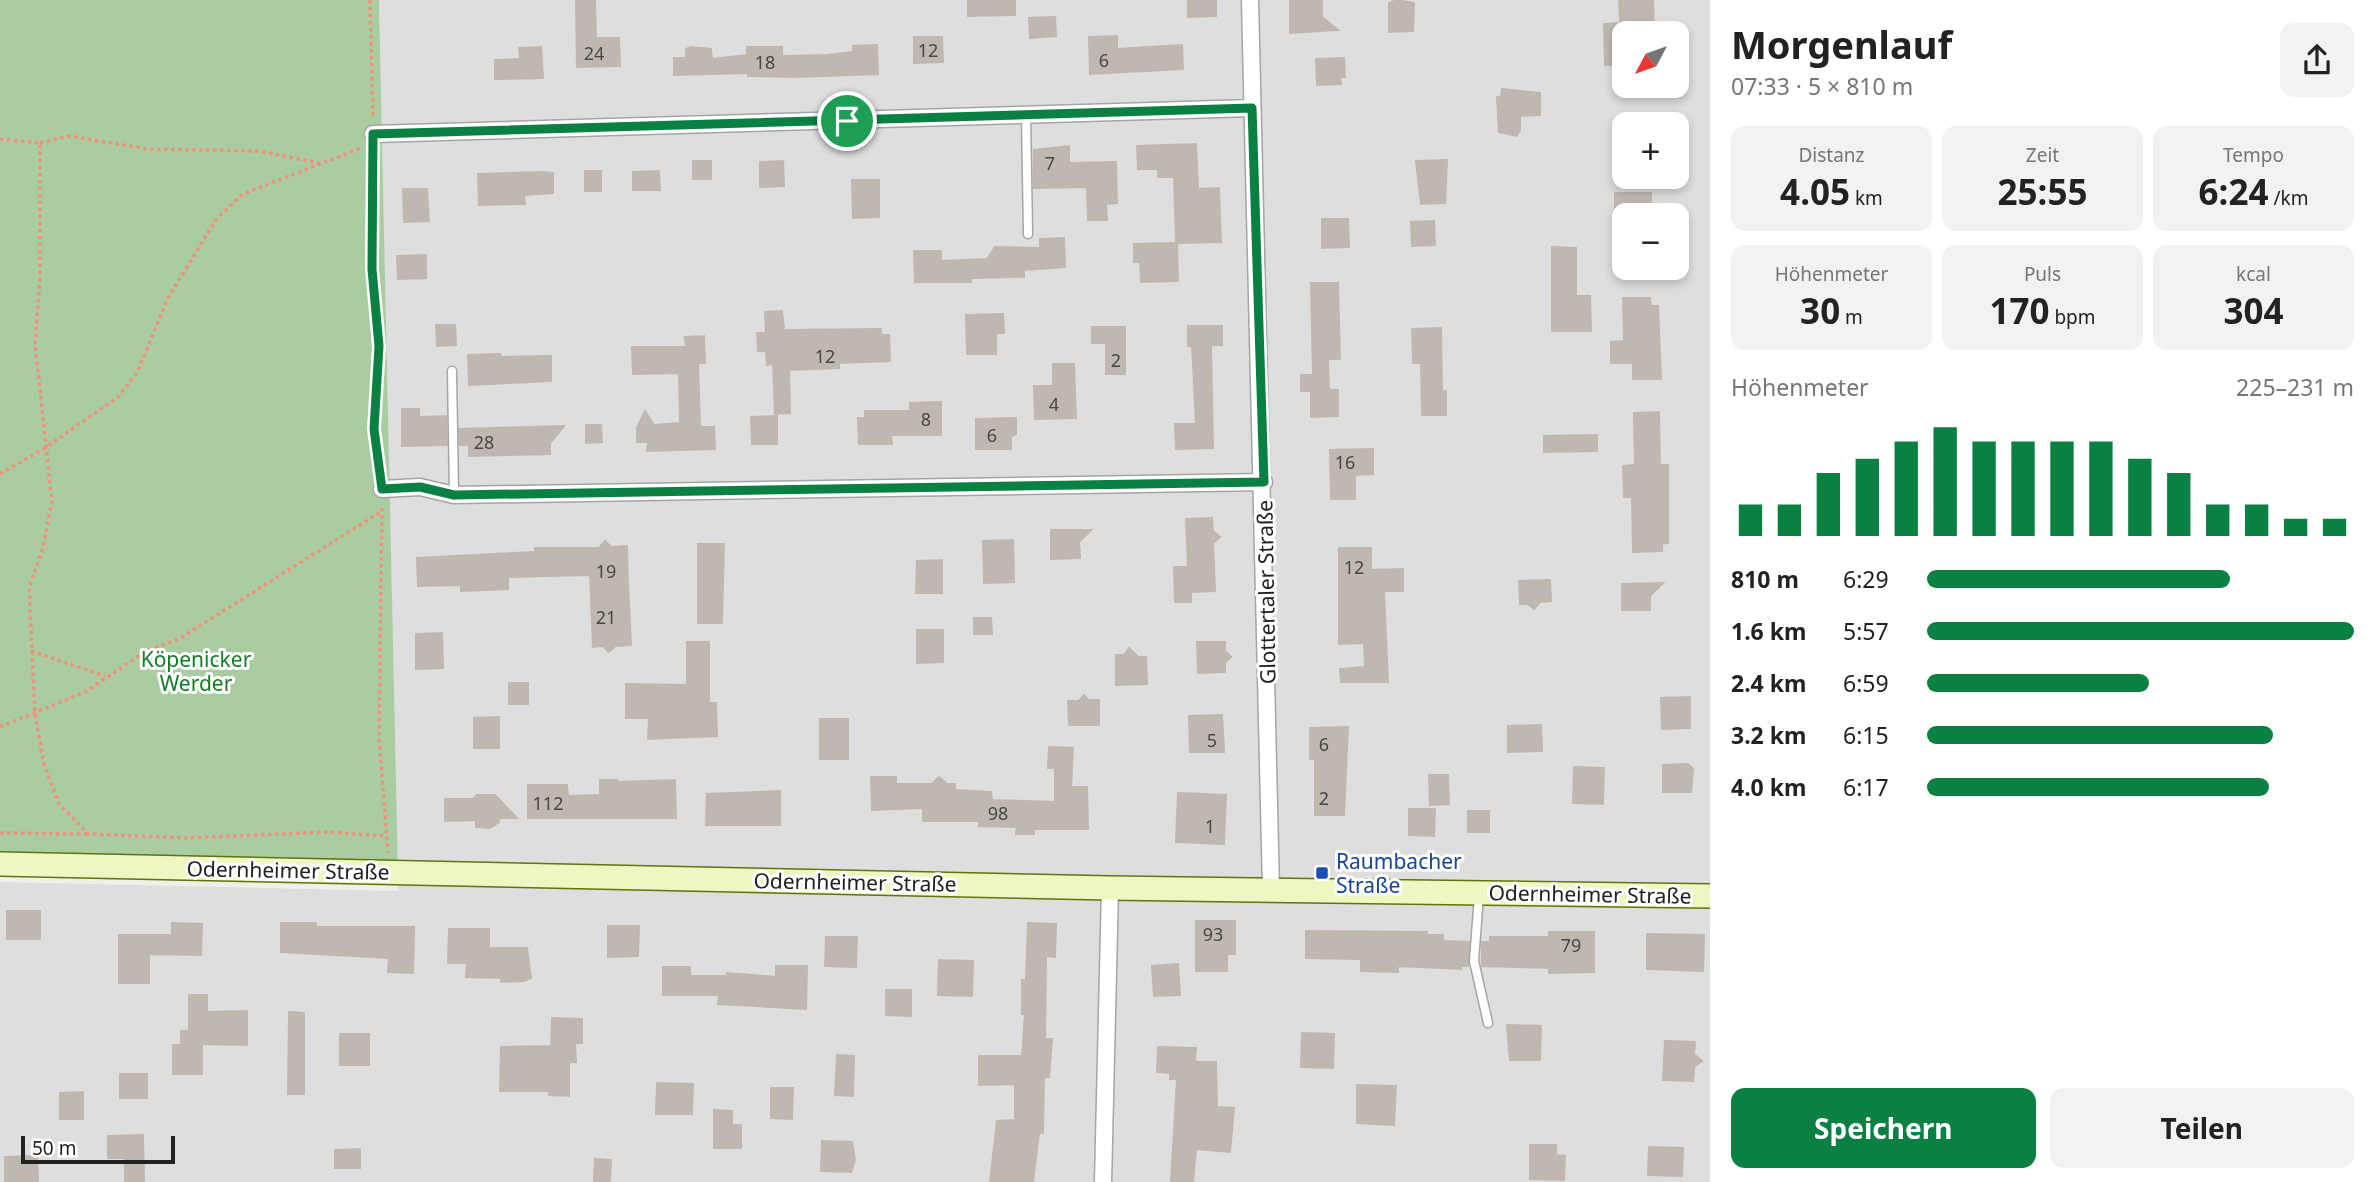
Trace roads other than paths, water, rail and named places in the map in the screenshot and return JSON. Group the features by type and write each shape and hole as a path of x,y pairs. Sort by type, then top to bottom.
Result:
{"street":[{"name":"Glottertaler Straße","path":"1250,0 1264,482 1271,890"},
{"path":"373,134 1252,108"},
{"path":"382,489 420,487 454,495 1264,482"},
{"name":"Odernheimer Straße","path":"0,864 1110,888 1710,896"},
{"path":"1103,1182 1110,888"}],"lane":[{"path":"1026,115 1028,234"},
{"path":"452,371 454,495"},
{"path":"1479,892 1474,961 1488,1023"}],"place":[{"name":"Raumbacher Straße","path":"1322,873"}],"park label":[{"name":"Köpenicker Werder","path":"196,671"}]}
